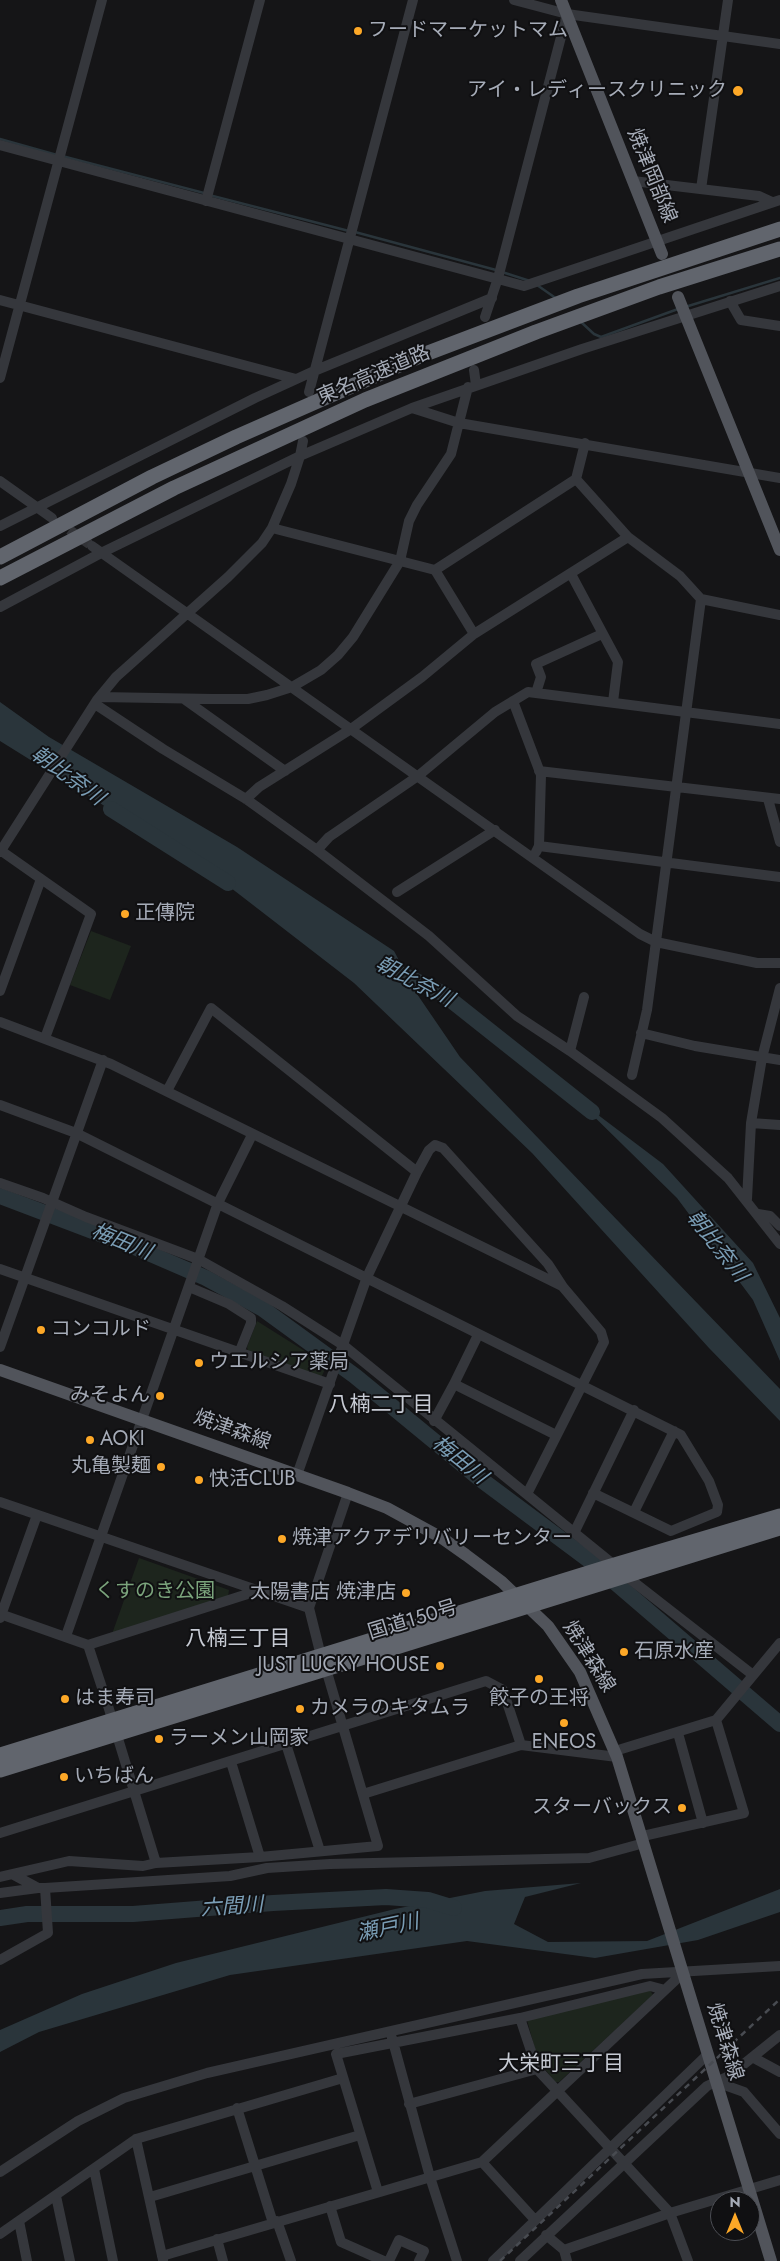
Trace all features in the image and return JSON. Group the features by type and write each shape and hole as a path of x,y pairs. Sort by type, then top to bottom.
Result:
{"highway":[{"name":"東名高速道路","path":"0,557 143,482 228,441 420,356 578,296 780,229"},
{"name":"東名高速道路","path":"0,578 166,492 365,400 536,332 641,294 780,249"},
{"name":"国道150号","path":"0,1755 114,1727 324,1662 587,1573 617,1571 755,1529 780,1516"},
{"name":"国道150号","path":"755,1529 780,1528"},
{"name":"国道150号","path":"324,1662 528,1606 599,1584 617,1571"},
{"name":"国道150号","path":"0,1770 114,1727"}],"main road":[{"name":"焼津岡部線","path":"561,0 662,254"},
{"path":"678,297 780,550"},
{"name":"焼津森線","path":"0,1370 348,1492 387,1508 442,1538 516,1596 548,1626 580,1672 616,1754 644,1840 771,2261"}],"street":[{"path":"0,378 102,0"},
{"path":"206,201 260,0"},
{"path":"309,392 413,0"},
{"path":"514,0 567,14 780,44"},
{"path":"701,189 728,0"},
{"path":"485,317 498,278 567,14"},
{"path":"0,145 60,155 206,201 524,286 776,201"},
{"path":"633,181 759,196 776,201"},
{"path":"0,607 101,553 300,456 412,408 472,386 780,286"},
{"path":"0,526 296,379 492,298"},
{"path":"0,300 296,379"},
{"path":"730,301 741,320 780,326"},
{"path":"96,703 267,696 292,687 321,670 338,655 353,637 400,561 409,521 417,505 451,454 459,423 472,386 474,370"},
{"path":"412,408 459,423 585,443 780,478"},
{"path":"44,1038 91,914 0,850 96,703 127,666 252,554 272,528 300,456 303,440"},
{"path":"435,570 576,479 585,443"},
{"path":"576,479 628,537 680,576 701,599 780,615"},
{"path":"0,481 52,518"},
{"path":"272,528 435,570 474,634"},
{"path":"246,799 259,787 351,729 422,677 474,634 628,537"},
{"path":"92,546 640,934 656,942 758,963 780,963"},
{"path":"571,574 618,662 613,702"},
{"path":"632,1075 647,1010 701,599"},
{"path":"536,693 540,677 536,664 602,634"},
{"path":"317,850 330,837 418,776 495,712 528,692 780,724"},
{"path":"183,698 285,771"},
{"path":"513,701 541,775 539,846 533,858"},
{"path":"96,703 163,749 246,799 317,850 428,936 517,1016 570,1051 669,1123 707,1157 747,1199 780,1244"},
{"path":"539,771 780,799"},
{"path":"768,799 780,842"},
{"path":"397,892 495,830"},
{"path":"539,846 780,877"},
{"path":"0,991 41,879"},
{"path":"747,1199 751,1123 762,1058 780,988"},
{"path":"570,1051 584,997"},
{"path":"167,1091 211,1008 417,1172"},
{"path":"0,1022 103,1060 563,1287"},
{"path":"641,1033 695,1046 780,1060"},
{"path":"0,1347 103,1060"},
{"path":"0,1105 76,1133 674,1431 685,1439 709,1481 718,1505 718,1512 698,1522 671,1531 593,1493"},
{"path":"751,1123 780,1126"},
{"path":"66,1636 218,1203 252,1135"},
{"path":"297,1474 368,1277 417,1172 429,1150 435,1145 443,1148 548,1264 563,1287 601,1332 604,1342 526,1494"},
{"path":"0,1184 197,1262 282,1306 342,1348 526,1494 617,1571 753,1674"},
{"path":"758,1214 770,1216 780,1226"},
{"path":"0,1269 173,1331 331,1381"},
{"path":"189,1286 229,1304 251,1318 251,1324 239,1353"},
{"path":"434,1421 478,1334"},
{"path":"454,1384 556,1435"},
{"path":"574,1533 634,1410"},
{"path":"634,1512 674,1431"},
{"path":"0,1877 74,1861 129,1866 260,1857 378,1846 309,1608 348,1492"},
{"path":"0,1502 309,1608"},
{"path":"37,1515 0,1616 66,1636 88,1645 257,1591"},
{"path":"363,1794 521,1745 616,1754 716,1720 780,1643"},
{"path":"88,1645 156,1863"},
{"path":"0,1833 486,1681 503,1690 521,1745"},
{"path":"0,1893 230,1876 267,1868 330,1864 589,1858 703,1822 744,1814 716,1720"},
{"path":"678,1733 703,1822"},
{"path":"286,1744 320,1851"},
{"path":"231,1762 260,1857"},
{"path":"14,1875 43,1889"},
{"path":"1,1958 48,1933 43,1889"},
{"path":"0,2172 78,2121 124,2098 207,2073 642,1974 682,1968 718,1969 780,1966"},
{"path":"136,2139 162,2258 217,2239 482,2162 665,1990 682,1968"},
{"path":"378,2192 336,2054 520,2018 650,1986 665,1990"},
{"path":"520,2018 537,2069 670,2213 688,2261"},
{"path":"390,2030 430,2177 457,2261"},
{"path":"520,2261 707,2086 729,2076 754,2058 780,2035"},
{"path":"493,2261 708,2054"},
{"path":"754,2058 780,2072"},
{"path":"409,2104 537,2069"},
{"path":"0,2234 136,2139 343,2078"},
{"path":"716,2082 744,2092 780,2134"},
{"path":"237,2108 275,2222 291,2261"},
{"path":"150,2197 360,2135"},
{"path":"482,2162 535,2220"},
{"path":"94,2169 114,2261"},
{"path":"564,2250 670,2213 780,2180"},
{"path":"56,2196 70,2261"},
{"path":"330,2206 341,2242 384,2261"},
{"path":"19,2221 27,2261"},
{"path":"546,2235 564,2250 567,2261"},
{"path":"217,2239 223,2261"},
{"path":"389,2261 399,2240 424,2251 419,2261"}],"green space":[{"path":"91,931 131,946 110,1000 70,985"},
{"path":"257,1321 327,1365 321,1378 248,1351 247,1347"},
{"name":"くすのき公園","path":"139,1558 229,1590 228,1597 112,1634"},
{"path":"650,1990 653,1995 559,2082 555,2082 538,2060 527,2020"}],"water":[{"path":"0,702 49,737 237,847 394,951 417,994 460,1057 780,1389 780,1421 709,1348 532,1153 354,983 209,871 0,741"},
{"path":"573,1096 663,1164 753,1263 780,1318 780,1361 753,1300 677,1198"},
{"name":"瀬戸川","path":"581,1883 525,1897 514,1924 548,1942 647,1941 780,1889 780,1912 698,1940 595,1958 467,1941 230,1975 39,2032 0,2052 0,2030 82,1994 176,1963 395,1909 485,1891"}],"waterway":[{"path":"0,139 57,155"},
{"path":"62,156 204,193"},
{"path":"209,195 349,231"},
{"path":"355,232 496,270"},
{"path":"502,272 530,281"},
{"path":"685,307 780,278"},
{"path":"537,285 557,299"},
{"path":"581,322 594,334 601,337 678,309"},
{"name":"朝比奈川","path":"111,809 228,883"},
{"name":"朝比奈川","path":"388,968 442,993 592,1112"},
{"name":"梅田川","path":"0,1196 132,1246 206,1278 263,1309 355,1376 479,1478 589,1560 780,1724"},
{"name":"六間川","path":"0,1918 27,1914 133,1914 273,1903 386,1897 428,1900 454,1908"}],"tunnel":[{"path":"57,521 92,546"}],"railway":[{"path":"500,2261 780,1999"}],"place":[{"name":"フードマーケットマム","path":"358,31"},
{"name":"アイ・レディースクリニック","path":"738,91"},
{"name":"正傳院","path":"125,914"},
{"name":"コンコルド","path":"41,1330"},
{"name":"ウエルシア薬局","path":"199,1363"},
{"name":"みそよん","path":"160,1396"},
{"name":"AOKI","path":"90,1440"},
{"name":"丸亀製麺","path":"161,1467"},
{"name":"快活CLUB","path":"199,1480"},
{"name":"焼津アクアデリバリーセンター","path":"282,1539"},
{"name":"太陽書店 焼津店","path":"406,1593"},
{"name":"石原水産","path":"624,1652"},
{"name":"JUST LUCKY HOUSE","path":"440,1666"},
{"name":"餃子の王将","path":"539,1679"},
{"name":"はま寿司","path":"65,1699"},
{"name":"カメラのキタムラ","path":"300,1709"},
{"name":"ENEOS","path":"564,1723"},
{"name":"ラーメン山岡家","path":"159,1739"},
{"name":"いちばん","path":"64,1777"},
{"name":"スターバックス","path":"682,1808"}],"district":[{"name":"八楠二丁目","path":"381,1406"},
{"name":"八楠三丁目","path":"238,1640"},
{"name":"大栄町三丁目","path":"561,2065"}]}
